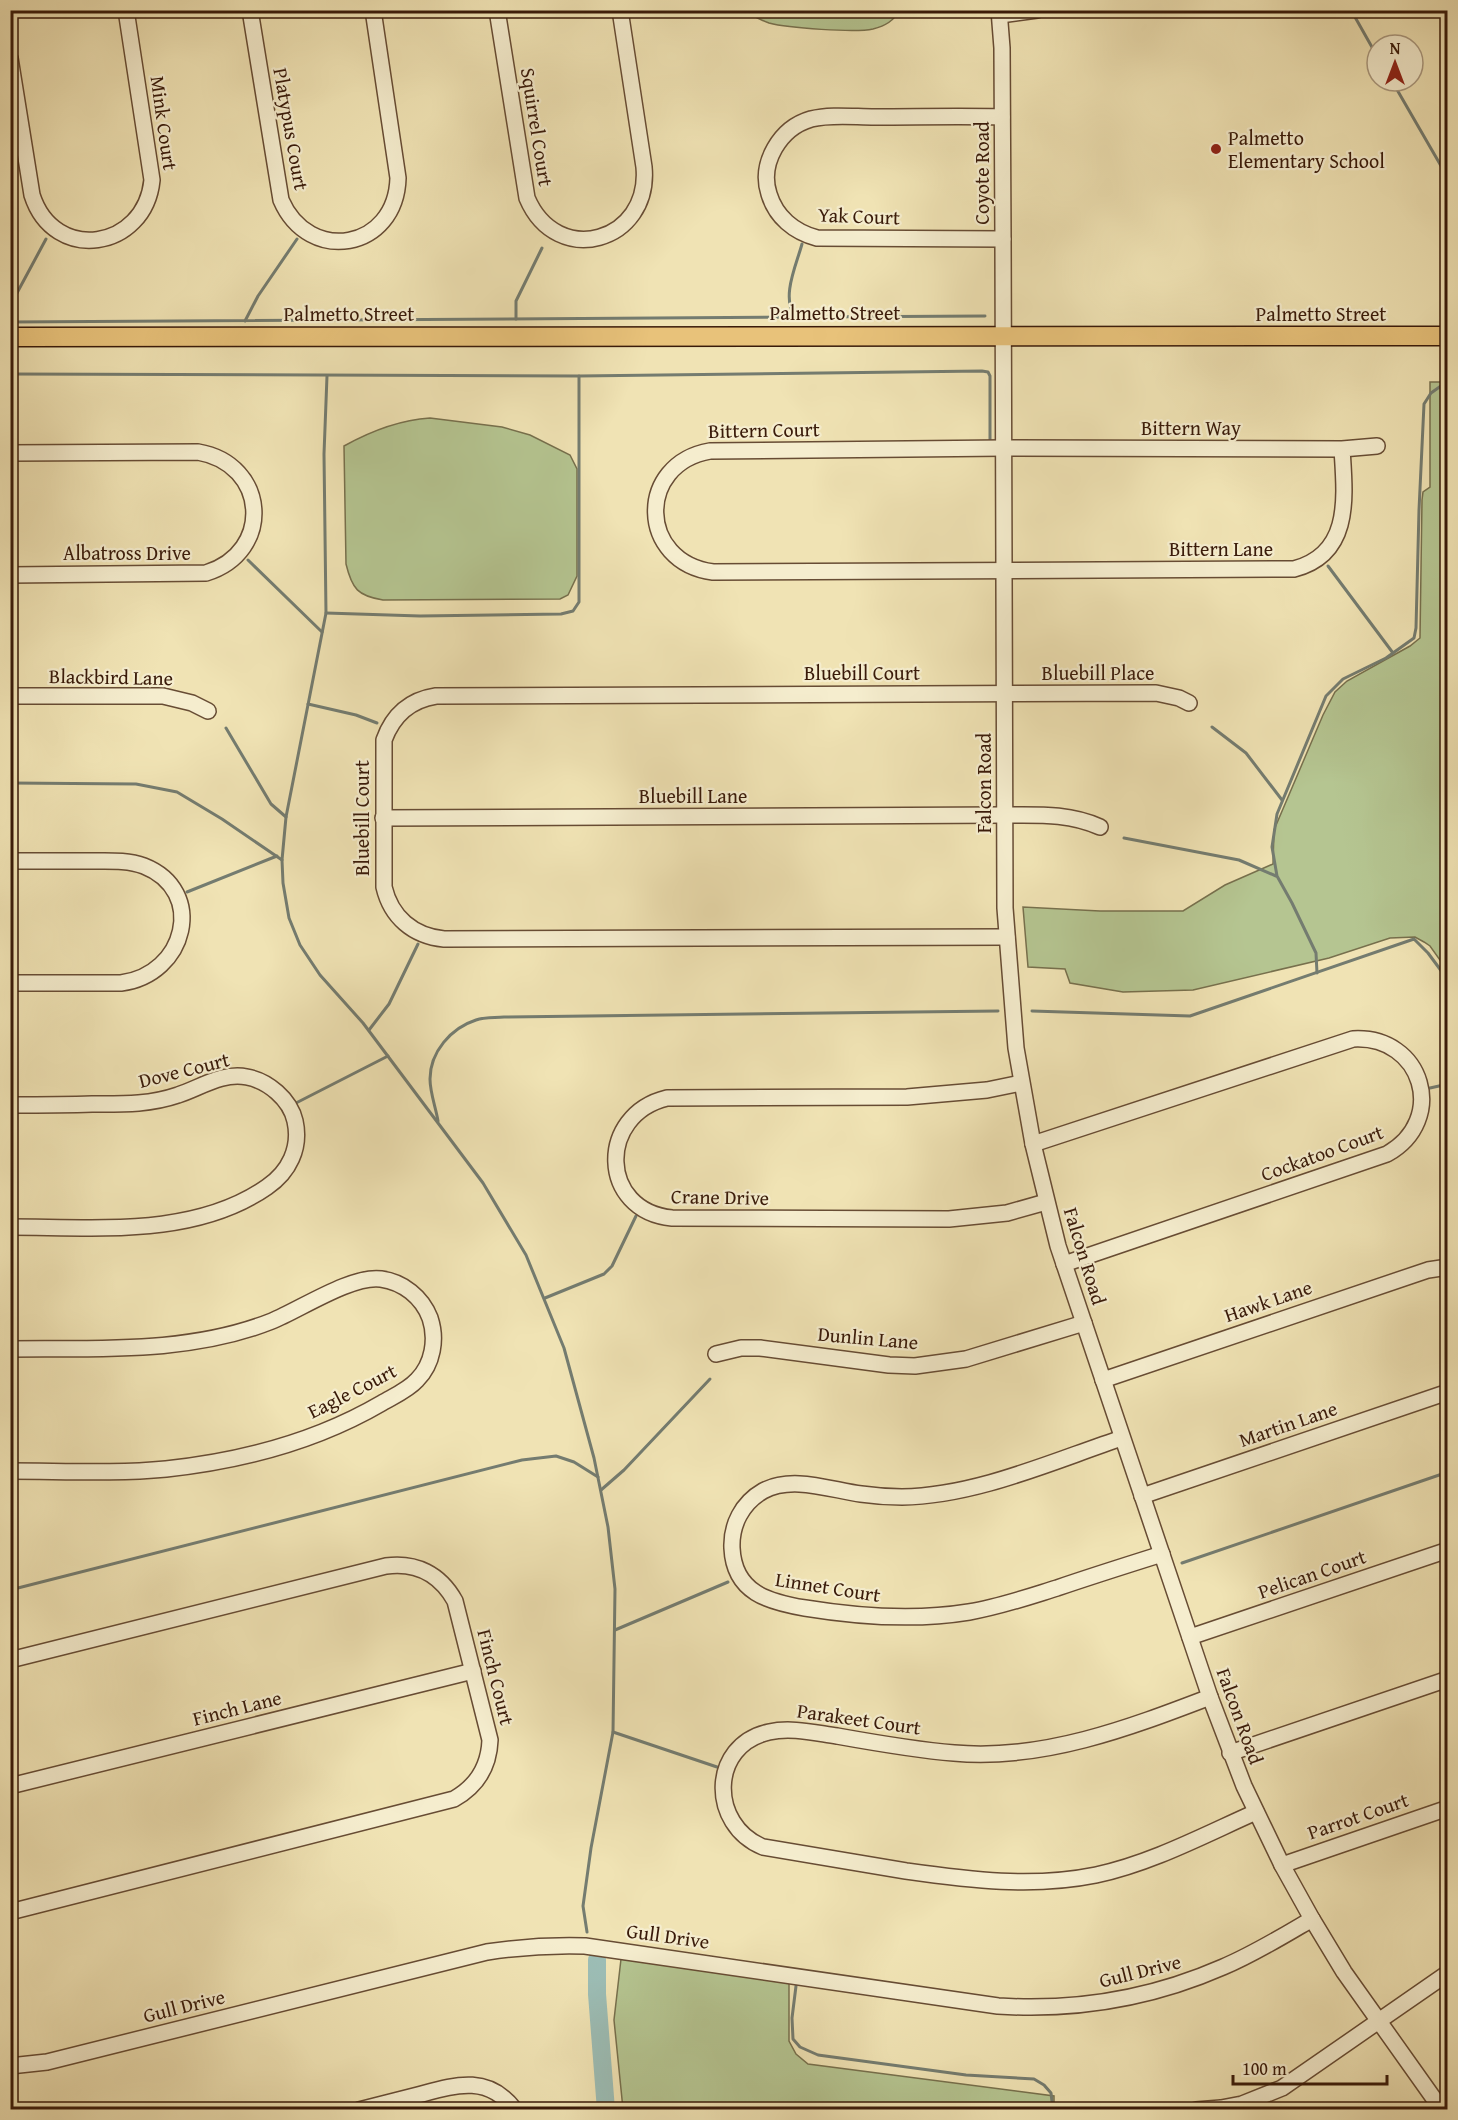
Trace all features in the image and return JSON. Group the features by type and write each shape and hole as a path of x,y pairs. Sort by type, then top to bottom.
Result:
{"main road":[{"name":"Palmetto Street","path":"10,337 1448,336"}],"street":[{"name":"Mink Court","path":"10,58 32,195 39,211 56,230 71,237 96,240 116,235 132,224 144,209 152,180 126,10"},
{"name":"Platypus Court","path":"250,10 280,200 290,218 303,231 321,239 340,242 368,234 383,222 393,206 398,188 373,10"},
{"name":"Squirrel Court","path":"497,10 527,198 536,215 549,228 566,237 584,240 612,233 627,221 638,205 644,186 644,167 620,10"},
{"path":"999,13 1037,10"},
{"name":"Coyote Road","path":"999,13 1004,336"},
{"name":"Yak Court","path":"1002,117 819,117 791,129 777,144 768,163 766,183 775,208 786,222 800,232 817,238 1003,240"},
{"name":"Falcon Road","path":"1004,336 1006,937 1010,996 1021,1083 1046,1202 1064,1264 1210,1697 1230,1752 1256,1812 1312,1919 1344,1972 1442,2109"},
{"name":"Bittern Way","path":"1004,448 1342,449 1377,446"},
{"name":"Bittern Court","path":"1004,448 710,451 692,455 669,472 657,497 655,516 663,541 674,555 688,565 704,571 1004,572"},
{"name":"Bittern Lane","path":"1004,572 1293,569 1301,567 1316,560 1328,550 1340,529 1343,507 1342,449"},
{"name":"Albatross Drive","path":"10,453 208,453 226,461 241,474 251,492 254,511 252,529 240,551 228,562 206,573 10,575"},
{"name":"Bluebill Place","path":"1004,693 1156,693 1189,703"},
{"name":"Bluebill Court","path":"1004,693 427,697 403,710 387,731 383,749 383,818 384,886 389,903 404,924 436,939 1006,937"},
{"name":"Blackbird Lane","path":"10,696 163,696 186,701 208,711"},
{"name":"Bluebill Lane","path":"383,818 1005,814 1064,816 1100,827"},
{"path":"10,861 125,862 144,866 153,870 168,883 178,900 182,919 179,937 172,953 154,972 138,980 121,983 10,983"},
{"name":"Cockatoo Court","path":"1033,1144 1353,1039 1371,1040 1396,1050 1409,1062 1420,1086 1422,1104 1413,1130 1402,1144 1386,1154 1064,1264"},
{"name":"Dove Court","path":"10,1105 144,1103 178,1095 218,1079 244,1076 269,1086 279,1095 294,1117 296,1137 292,1156 278,1179 246,1199 219,1211 182,1220 143,1225 10,1227"},
{"name":"Crane Drive","path":"1021,1083 987,1090 907,1097 667,1098 640,1109 626,1124 618,1141 616,1171 622,1186 634,1203 658,1216 672,1218 949,1219 1007,1213 1046,1202"},
{"name":"Hawk Lane","path":"1103,1380 1428,1270 1448,1267"},
{"name":"Eagle Court","path":"10,1349 158,1347 190,1343 271,1321 351,1282 368,1279 393,1282 415,1296 426,1310 433,1338 433,1347 427,1366 409,1387 341,1424 279,1447 219,1461 166,1469 10,1471"},
{"name":"Dunlin Lane","path":"716,1354 741,1348 760,1348 889,1365 941,1364 976,1356 1084,1323"},
{"name":"Martin Lane","path":"1142,1496 1448,1392"},
{"name":"Linnet Court","path":"1122,1438 984,1484 930,1495 889,1496 796,1484 768,1488 750,1501 737,1519 732,1540 734,1562 748,1587 773,1602 830,1612 899,1618 970,1612 1006,1605 1161,1554"},
{"name":"Pelican Court","path":"1190,1637 1448,1550"},
{"name":"Finch Court","path":"10,1660 386,1566 402,1565 419,1568 434,1576 455,1601 489,1732 490,1748 479,1778 468,1790 454,1799 10,1912"},
{"name":"Finch Lane","path":"10,1786 473,1671"},
{"path":"1230,1752 1448,1679"},
{"name":"Parakeet Court","path":"1210,1697 1103,1733 1060,1745 1016,1752 946,1753 796,1730 761,1734 744,1743 727,1767 723,1793 728,1816 742,1835 763,1847 948,1877 1018,1883 1097,1875 1146,1860 1256,1812"},
{"name":"Parrot Court","path":"1282,1864 1448,1808"},
{"name":"Gull Drive","path":"10,2066 47,2062 487,1952 519,1947 585,1946 998,2006 1056,2007 1142,1996 1188,1981 1251,1954 1312,1919"},
{"path":"1196,2109 1242,2104 1282,2088 1448,1973"},
{"path":"359,2109 465,2084 492,2090 507,2100 515,2109"}],"green space":[{"path":"744,11 899,11 892,20 881,26 873,29 852,30 778,25"},
{"path":"1430,382 1448,382 1447,970 1430,946 1415,937 1390,938 1329,958 1193,990 1123,992 1070,983 1065,969 1028,967 1023,907 1100,911 1183,911 1225,885 1273,864 1274,830 1335,692 1347,681 1410,646 1420,638 1422,500 1423,492 1430,487"},
{"path":"430,418 502,427 530,435 570,455 577,469 577,576 568,595 560,599 383,600 357,590 346,564 344,446 386,427"},
{"path":"621,1959 789,1982 789,2041 796,2054 808,2064 1054,2096 1054,2109 623,2109 614,2020"}],"waterway":[{"path":"1351,10 1365,35"},
{"path":"1399,93 1448,178"},
{"path":"10,306 46,239"},
{"path":"245,321 258,296 297,239"},
{"path":"795,317 791,309 789,291 802,244"},
{"path":"516,319 516,301 542,248"},
{"path":"10,322 985,316"},
{"path":"10,374 579,376 982,371 988,372 990,376 990,441"},
{"path":"327,376 324,454 326,613 286,817 282,860 283,883 289,918 300,945 320,975 363,1023 483,1183 526,1255 564,1348 594,1458 608,1527 615,1589 613,1732 591,1848 583,1906 587,1932"},
{"path":"326,613 420,616 561,614 573,611 579,602 579,376"},
{"path":"1317,973 1316,953 1277,876 1272,847 1277,814 1326,696 1343,679 1386,658 1414,638 1424,404 1431,393 1448,381"},
{"path":"248,560 322,632"},
{"path":"1328,566 1393,653"},
{"path":"308,704 356,715 377,723"},
{"path":"1212,727 1246,753 1282,800"},
{"path":"226,728 271,804 286,817"},
{"path":"10,783 136,784 177,792 282,860"},
{"path":"1124,838 1239,860 1276,876"},
{"path":"187,892 277,856"},
{"path":"1032,1011 1190,1016 1414,939 1428,953 1448,980"},
{"path":"369,1030 389,1004 418,944"},
{"path":"438,1121 430,1084 434,1060 450,1035 479,1019 998,1011"},
{"path":"296,1103 388,1056"},
{"path":"1430,1088 1448,1084"},
{"path":"545,1298 604,1274 612,1266 636,1216"},
{"path":"601,1490 624,1470 710,1379"},
{"path":"10,1590 522,1460 556,1456 574,1462 598,1477"},
{"path":"1182,1563 1448,1472"},
{"path":"615,1630 728,1582"},
{"path":"613,1732 720,1768"},
{"path":"597,1960 597,1994 606,2110"},
{"path":"796,1986 792,2018 793,2039 800,2047 818,2055 966,2075 1034,2079 1051,2093 1053,2110"}],"place":[{"name":"Palmetto Elementary School","path":"1216,149"}]}
